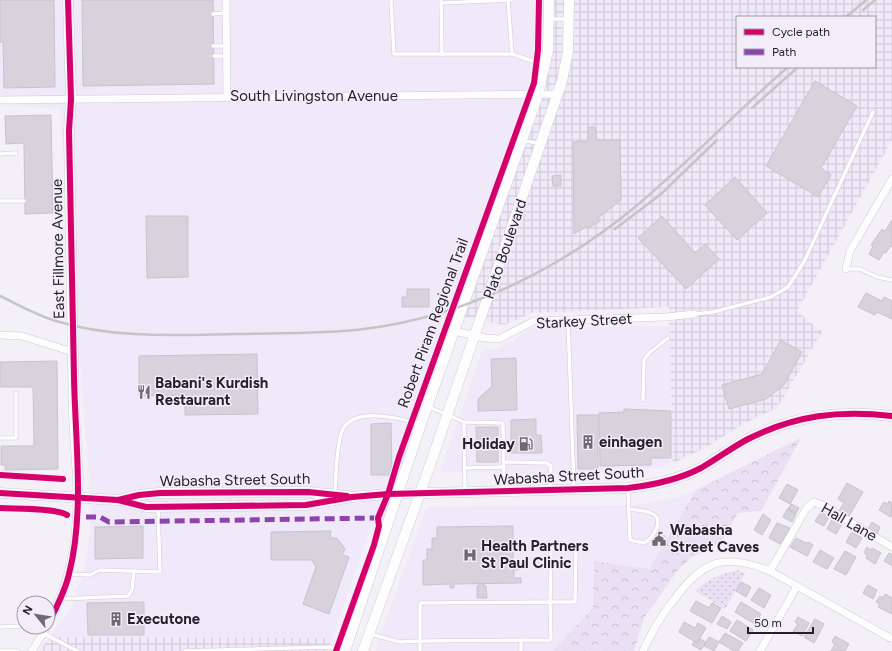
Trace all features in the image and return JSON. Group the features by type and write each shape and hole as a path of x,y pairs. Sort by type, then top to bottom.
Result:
{"main road":[{"name":"East Fillmore Avenue","path":"68,0 71,98 69,131 73,352 78,479 76,496"},
{"name":"Plato Boulevard","path":"346,651 421,424 538,95 546,65 550,19 549,0"},
{"name":"Plato Boulevard","path":"363,651 447,416 566,66 569,0"},
{"name":"Wabasha Street South","path":"0,493 76,496 118,500 136,506 158,507 306,505 352,497 397,494 628,488 656,484 686,475 747,440 790,422 820,415 840,413 892,415"},
{"name":"Wabasha Street South","path":"118,500 139,495 160,493 308,492 335,493 352,497"}],"street":[{"path":"226,0 227,96"},
{"name":"South Livingston Avenue","path":"0,100 227,96 557,94"},
{"path":"846,269 850,251 892,179"},
{"name":"Starkey Street","path":"454,331 474,336 499,339 534,322 666,317 694,314"},
{"path":"0,335 22,336 73,352"},
{"path":"56,607 69,574 75,538 76,496"},
{"name":"Hall Lane","path":"770,571 806,509 814,502 822,505 892,547"},
{"path":"643,651 660,619 689,579 700,570 716,564 734,561 754,564 770,571 892,639"},
{"path":"760,651 797,586"},
{"path":"32,651 42,635"}],"lane":[{"path":"391,0 394,54 512,54 546,65"},
{"path":"442,54 441,2 509,0 512,54"},
{"path":"213,14 226,13"},
{"path":"550,19 569,19"},
{"path":"213,46 226,46"},
{"path":"214,56 226,56"},
{"path":"694,314 713,312 771,297 788,287 804,262 873,112"},
{"path":"522,141 541,143"},
{"path":"0,154 16,153"},
{"path":"0,202 24,201"},
{"path":"846,269 860,269 877,277 892,280"},
{"path":"568,320 574,490"},
{"path":"643,400 644,360 649,353 668,338"},
{"path":"0,438 16,438 16,393"},
{"path":"428,407 464,422 502,422 504,424 504,492"},
{"path":"335,493 341,433 350,423 361,417 381,416 397,417 421,424"},
{"path":"464,422 465,492"},
{"path":"504,462 547,463 551,466 550,491"},
{"path":"465,468 504,467"},
{"path":"628,488 630,540 644,543 651,537 657,527 658,522 656,517 652,513 629,509"},
{"path":"69,574 90,575 100,570 160,572 158,507"},
{"path":"369,634 400,642 420,641 550,640 551,638 550,602 551,547 576,547 575,602 550,602 421,603 420,641 420,651"},
{"path":"60,599 128,596 132,590 134,571"},
{"path":"0,627 16,626"},
{"path":"52,635 72,650 78,651"},
{"path":"521,640 521,651"},
{"path":"185,651 331,647 346,651"},
{"path":"0,651 18,651"}],"shaded area":[{"path":"0,0 536,0 536,44 529,83 332,638 49,637 51,635 56,635 56,628 72,607 85,568 92,514 60,109 0,105"},
{"path":"541,0 892,0 892,140 797,311 822,332 777,408 745,423 703,449 673,463 669,307 532,313 504,325 452,314 522,107 540,48"},
{"path":"670,326 673,463 661,467 638,471 564,474 446,472 441,468 483,349 496,349 508,344 532,328"},
{"path":"696,490 649,569 594,561 593,608 553,651 375,651 425,510 430,507 635,505 672,499"},
{"path":"49,637 332,638 328,651 40,651"}],"green space":[{"path":"801,438 761,511 738,513 720,543 692,557 678,570 644,618 634,651 553,651 593,608 594,561 649,569 696,490"},
{"path":"738,570 745,574 725,609 695,591 705,583 715,578"}],"building":[{"path":"0,0 54,0 55,87 4,88 3,42 0,42"},
{"path":"82,0 213,0 214,84 83,86"},
{"path":"815,81 857,106 821,168 831,175 818,197 766,166"},
{"path":"51,115 53,213 25,214 24,143 6,144 5,116"},
{"path":"588,127 595,127 597,140 620,140 621,200 598,218 600,221 589,228 587,226 574,234 573,142 588,141"},
{"path":"561,175 561,186 553,186 552,176"},
{"path":"735,177 767,213 737,240 705,205"},
{"path":"146,216 188,216 188,277 147,278"},
{"path":"662,216 695,253 705,244 719,259 686,289 638,238"},
{"path":"892,220 892,247 890,246 886,253 884,252 879,260 869,254 873,246 871,245 882,229 885,231"},
{"path":"407,289 429,289 429,307 402,307 402,297 407,297"},
{"path":"866,293 882,301 884,297 892,301 892,319 877,312 875,315 858,307"},
{"path":"781,340 802,352 784,385 766,399 729,409 722,385 762,374"},
{"path":"257,354 258,414 185,415 185,395 139,396 139,356"},
{"path":"516,358 517,410 478,411 478,399 492,386 491,359"},
{"path":"57,361 58,469 5,470 5,465 1,465 1,446 34,446 33,387 0,387 0,362"},
{"path":"624,409 671,411 671,458 651,458 651,465 600,466 599,413 624,412"},
{"name":"einhagen","path":"577,415 598,415 598,469 578,469"},
{"name":"Holiday","path":"536,419 536,435 541,435 542,453 511,453 511,420"},
{"path":"391,423 392,475 371,475 371,424"},
{"path":"476,427 498,427 498,462 477,462"},
{"path":"847,483 863,492 849,516 839,511 844,503 838,499"},
{"path":"787,484 798,490 790,504 779,498"},
{"path":"889,501 892,503 891,517 879,510 884,502 888,504"},
{"path":"791,504 799,508 796,513 788,509"},
{"path":"787,509 796,514 792,522 783,517"},
{"path":"821,512 829,517 824,526 815,521"},
{"path":"763,514 771,520 762,535 754,530"},
{"path":"832,519 842,524 836,534 827,529"},
{"path":"872,522 880,527 877,534 868,529"},
{"path":"777,523 790,528 780,544 769,538"},
{"path":"143,526 143,558 95,559 95,527"},
{"name":"Health Partners St Paul Clinic","path":"513,526 513,566 518,566 518,570 514,570 514,578 521,578 521,583 454,584 454,588 450,588 450,584 423,585 423,560 427,560 427,549 432,549 432,538 437,538 437,527"},
{"path":"331,531 330,538 337,538 345,549 342,555 349,557 329,614 303,604 316,567 312,560 271,560 271,532"},
{"path":"852,532 862,538 856,548 846,542"},
{"name":"Wabasha Street Caves","path":"658,533 665,536 660,545 653,541"},
{"path":"796,538 813,545 807,556 790,547"},
{"path":"867,547 881,553 875,564 866,558 867,555 864,553"},
{"path":"820,550 834,558 827,569 813,562"},
{"path":"845,551 856,557 846,575 834,569"},
{"path":"889,553 892,555 892,566 884,561"},
{"path":"741,582 751,587 746,597 736,591"},
{"path":"479,583 484,583 484,586 486,586 487,598 477,598 477,586 479,586"},
{"path":"868,585 877,590 873,599 863,593"},
{"path":"759,588 771,595 764,608 751,600"},
{"path":"885,594 892,598 892,614 878,607 880,604 876,602 880,596 883,598"},
{"path":"696,601 709,608 712,603 721,608 712,623 690,611"},
{"name":"Executone","path":"144,602 144,635 88,635 87,603"},
{"path":"741,602 761,614 755,624 735,612"},
{"path":"722,616 731,622 727,629 717,624"},
{"path":"798,617 809,623 802,636 793,631 798,624 795,622"},
{"path":"815,619 824,624 814,643 804,637"},
{"path":"737,620 753,630 746,641 730,631"},
{"path":"684,622 695,628 698,623 706,628 697,643 679,632"},
{"path":"725,633 743,643 738,651 734,651 719,642"},
{"path":"835,636 849,644 845,651 831,651 835,644 832,642"},
{"path":"709,637 719,642 714,651 704,646"},
{"path":"700,639 706,642 701,650 692,645 694,641 697,643"}],"railway":[{"path":"847,16 866,0"},
{"path":"863,10 875,0"},
{"path":"0,296 49,319 78,327 100,331 145,335 332,332 401,323 437,314 473,302 508,287 575,251 606,230 655,190 787,68"},
{"path":"752,108 797,68"},
{"path":"615,229 661,194 717,140"}],"marked path":[{"path":"86,517 100,517 109,522 378,518"}],"cycle path":[{"path":"56,608 63,594 74,550 78,501 69,131 71,99 68,0"},
{"name":"Robert Piram Regional Trail","path":"336,651 374,545 379,526 378,518 388,494 399,457 534,83 538,50 539,0"},
{"path":"0,493 118,500 146,507 306,505 352,497 388,494 628,488 656,484 684,476 701,468 748,439 783,424 818,416 836,414 873,414 892,416"},
{"path":"0,475 63,479"},
{"path":"118,500 139,495 160,493 308,492 347,496"},
{"path":"0,508 45,510 67,515"}],"place":[{"name":"Babani's Kurdish Restaurant","path":"144,392"},
{"name":"einhagen","path":"588,442"},
{"name":"Holiday","path":"526,444"},
{"name":"Wabasha Street Caves","path":"659,539"},
{"name":"Health Partners St Paul Clinic","path":"470,555"},
{"name":"Executone","path":"116,619"}]}
